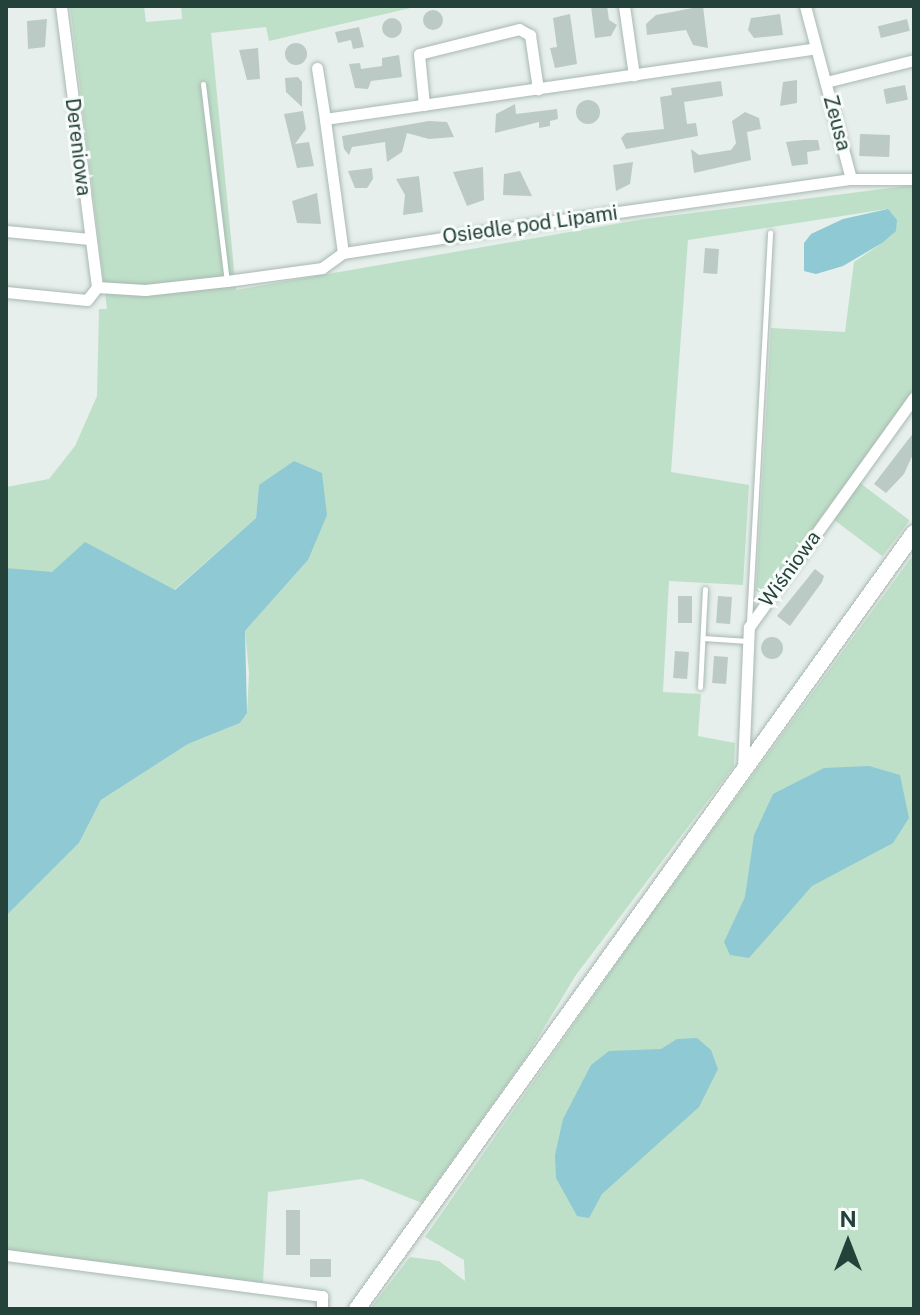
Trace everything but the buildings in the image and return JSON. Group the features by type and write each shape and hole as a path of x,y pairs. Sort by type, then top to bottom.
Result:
{"street":[{"name":"Dereniowa","path":"61,6 97,287"},
{"path":"624,6 634,75"},
{"name":"Zeusa","path":"805,6 851,179 914,179"},
{"path":"424,105 419,54 519,29 530,35 538,89"},
{"path":"325,119 816,48"},
{"path":"826,82 914,60"},
{"path":"317,68 343,253"},
{"name":"Osiedle pod Lipami","path":"97,287 145,290 322,268 343,253 851,179"},
{"path":"6,231 90,239"},
{"path":"6,292 87,300 97,287"},
{"name":"Wiśniowa","path":"743,768 749,627 914,397"},
{"path":"357,1309 914,533"},
{"path":"6,1255 322,1296 322,1309"}],"lane":[{"path":"203,84 227,281"},
{"path":"749,627 770,233"},
{"path":"700,687 705,589"},
{"path":"703,638 748,641"}],"green space":[{"path":"70,6 144,6 146,22 182,19 181,6 419,6 269,41 266,27 211,33 236,290 644,219 914,185 914,391 765,594 756,591 771,328 845,332 854,262 882,243 887,209 688,240 671,472 749,485 743,585 669,581 663,692 701,694 698,736 735,743 734,766 576,975 525,1059 422,1203 362,1179 268,1192 263,1283 6,1251 6,916 79,843 101,800 188,744 240,723 247,713 249,673 245,631 308,560 259,485 256,518 174,590 6,568 6,487 49,479 75,446 97,396 99,309 107,309"},
{"path":"860,483 910,520 882,556 833,519"},
{"path":"914,554 914,1309 370,1309 410,1257 439,1261 465,1281 464,1260 425,1237 641,928"}],"water":[{"path":"888,209 897,220 896,231 882,243 843,266 816,274 804,271 804,243 811,234 843,219"},
{"path":"294,461 322,473 327,515 308,560 245,631 247,713 240,723 188,744 101,800 79,843 6,916 6,568 52,572 85,542 175,590 256,518 259,485"},
{"path":"869,766 900,775 909,818 893,843 812,886 749,958 730,955 724,942 745,897 754,835 773,794 824,768"},
{"path":"697,1038 711,1050 718,1069 699,1107 602,1194 589,1218 577,1216 556,1178 555,1155 563,1119 591,1065 609,1051 661,1049 677,1039"}]}
